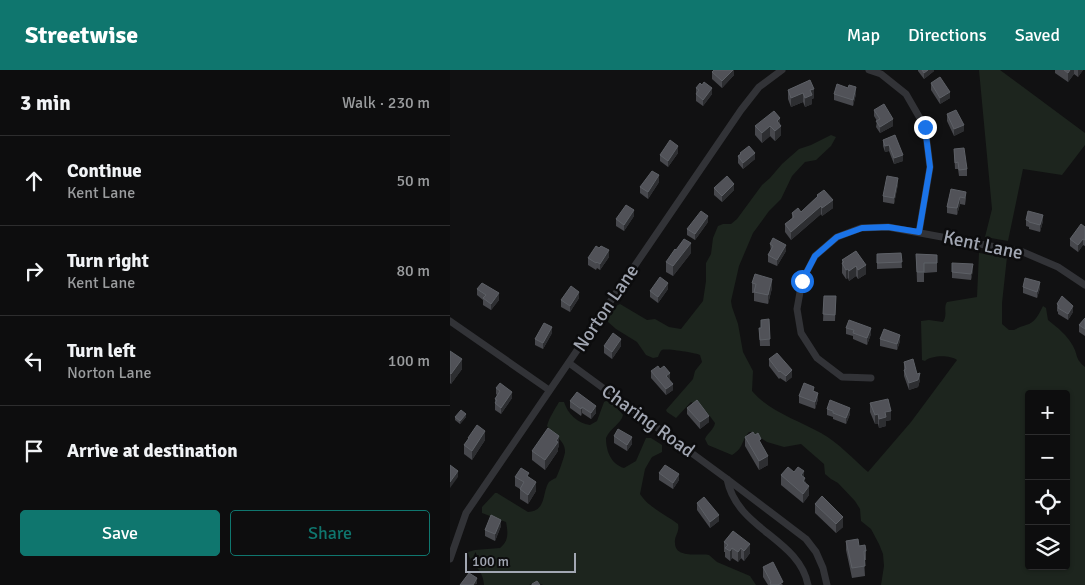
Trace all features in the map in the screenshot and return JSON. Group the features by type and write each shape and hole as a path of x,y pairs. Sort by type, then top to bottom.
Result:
{"street":[{"name":"Norton Lane","path":"450,559 466,513 549,390 741,110 759,87 782,70"},
{"path":"869,70 881,74 906,94 925,127 930,167 919,232"},
{"name":"Kent Lane","path":"871,378 842,377 817,358 801,333 797,309 802,281 815,256 837,237 862,228 888,227 1023,252 1058,267 1085,285"},
{"path":"450,322 549,390"},
{"name":"Charing Road","path":"569,363 806,539 816,552 823,568 827,585"},
{"path":"727,479 730,493 747,517 798,560 806,574 808,585"}],"shaded area":[{"path":"979,70 1000,70 1085,133 1085,145 1062,175 1023,169 1008,241 985,237 992,209"},
{"path":"831,135 836,137 831,146 816,160 805,162 792,176 781,199 769,211 753,233 739,266 731,301 738,324 743,352 753,371 752,391 767,405 828,437 868,472 911,422 957,360 941,356 925,361 922,360 921,321 943,322 947,302 977,297 979,253 1007,257 1002,303 1002,324 1009,330 1014,330 1029,324 1036,318 1043,306 1046,308 1048,320 1068,338 1078,359 1085,367 1085,585 881,585 884,566 883,554 871,529 861,521 860,509 838,483 825,474 824,464 801,444 784,447 767,442 749,432 739,450 732,455 708,445 705,439 715,423 706,411 691,402 676,418 667,412 666,410 693,379 695,371 702,362 700,355 664,350 661,351 658,357 653,358 646,355 637,342 608,322 611,312 620,304 647,320 655,319 669,327 681,329 703,301 706,263 711,254 713,238 718,226 731,224 737,219 762,185 799,149"},
{"path":"606,401 614,404 623,415 606,438 608,452 619,466 624,468 636,461 646,438 651,438 662,445 662,452 652,457 645,469 640,494 653,507 678,524 675,541 676,548 683,553 709,555 717,562 750,576 756,585 543,585 536,582 529,585 484,585 481,574 471,561 468,552 500,548 505,542 507,533 506,522 482,513 482,507 497,493 528,512 538,508 541,505 549,482 557,476 565,454 565,448 559,438 547,426 559,402 564,402 577,420 590,425 597,421"}],"building":[{"path":"714,70 733,70 722,81 712,72"},
{"path":"940,77 950,92 940,98 931,83"},
{"path":"810,80 814,89 810,90 812,95 805,98 803,93 791,98 788,90"},
{"path":"704,82 712,88 703,100 696,94 699,90 696,88 700,83 702,85"},
{"path":"837,84 848,88 849,85 856,87 853,100 834,94"},
{"path":"884,104 893,119 880,127 876,121 880,119 874,110"},
{"path":"956,110 964,125 954,129 947,114"},
{"path":"774,111 780,118 777,121 781,126 775,131 770,126 762,133 755,126"},
{"path":"895,135 903,155 894,158 889,145 885,146 883,140"},
{"path":"670,140 678,146 668,161 660,155"},
{"path":"749,146 755,153 743,163 738,156"},
{"path":"964,148 967,169 959,170 958,162 955,163 954,149"},
{"path":"652,171 659,175 648,192 640,187"},
{"path":"727,176 734,184 722,196 714,188"},
{"path":"887,176 898,178 894,198 883,196"},
{"path":"951,189 966,192 965,198 960,197 957,208 947,207"},
{"path":"824,190 833,200 822,208 821,206 791,232 785,224 794,217 792,213 798,208 801,212"},
{"path":"626,205 634,210 624,225 616,219"},
{"path":"701,211 708,216 695,234 687,229"},
{"path":"1028,211 1043,215 1040,225 1026,220"},
{"path":"1081,224 1085,227 1085,240 1083,239 1078,245 1070,239"},
{"path":"773,238 786,245 777,260 768,255 773,246 770,244"},
{"path":"684,239 691,243 673,266 666,262 675,249"},
{"path":"596,246 609,250 600,264 588,258"},
{"path":"856,251 866,265 858,270 856,266 849,271 848,269 846,270 842,260"},
{"path":"901,253 902,262 877,263 877,254"},
{"path":"916,254 937,255 937,263 924,263 924,272 917,272"},
{"path":"952,263 973,264 971,274 952,272"},
{"path":"755,274 772,279 768,295 754,292 756,284 752,283"},
{"path":"660,277 668,283 658,297 650,291"},
{"path":"1025,278 1040,282 1037,292 1023,287"},
{"path":"482,283 499,293 491,304 483,298 486,295 477,289"},
{"path":"571,286 579,292 570,306 561,300"},
{"path":"824,296 836,296 835,315 823,314"},
{"path":"1062,296 1073,306 1068,314 1058,308 1057,304"},
{"path":"1085,318 1085,329 1079,325"},
{"path":"769,319 770,339 760,340 759,328 761,328 761,320"},
{"path":"849,320 871,328 867,338 853,333 854,330 846,328"},
{"path":"544,323 552,327 543,343 535,339"},
{"path":"884,329 900,335 897,344 880,339"},
{"path":"613,333 621,339 612,352 604,346"},
{"path":"450,351 462,359 451,374 450,373"},
{"path":"777,353 792,370 786,376 779,372 769,359"},
{"path":"913,359 917,374 920,373 918,380 909,383 904,370 906,369 904,362"},
{"path":"658,366 660,369 664,366 670,373 666,376 673,384 666,389 651,371"},
{"path":"500,383 512,392 501,408 495,403 497,400 495,399 500,391 496,388"},
{"path":"804,383 814,387 813,391 818,393 815,402 799,396"},
{"path":"577,392 596,406 591,413 570,401"},
{"path":"888,399 891,411 885,412 886,417 879,419 878,414 875,415 870,403"},
{"path":"697,400 709,416 700,422 687,408"},
{"path":"830,400 850,408 846,418 827,409"},
{"path":"461,410 466,414 460,421 455,417"},
{"path":"477,425 485,431 472,451 464,445"},
{"path":"548,428 559,436 556,441 558,442 545,460 532,451"},
{"path":"618,429 632,437 627,445 614,436"},
{"path":"753,432 755,435 758,433 761,439 759,440 768,456 759,461 745,437"},
{"path":"450,465 458,471 450,482"},
{"path":"665,465 679,474 673,483 659,473"},
{"path":"788,467 794,472 798,467 804,471 801,475 805,478 803,481 809,486 803,494 781,475"},
{"path":"521,468 529,473 527,476 536,482 528,495 520,489 524,482 515,477"},
{"path":"822,496 843,517 836,524 815,504"},
{"path":"704,497 719,515 710,522 697,503"},
{"path":"491,515 501,520 495,534 485,530"},
{"path":"733,531 750,544 744,551 741,548 738,552 732,548 730,551 725,548 728,545 724,542"},
{"path":"858,539 859,546 865,545 865,566 852,568 846,541"},
{"path":"773,562 783,582 778,585 771,585 763,567"},
{"path":"469,573 477,578 473,585 460,585"},
{"path":"537,581 540,585 532,585 532,584"}],"route":[{"path":"802,281 815,256 837,237 862,228 888,227 919,232 930,167 925,127"}]}
